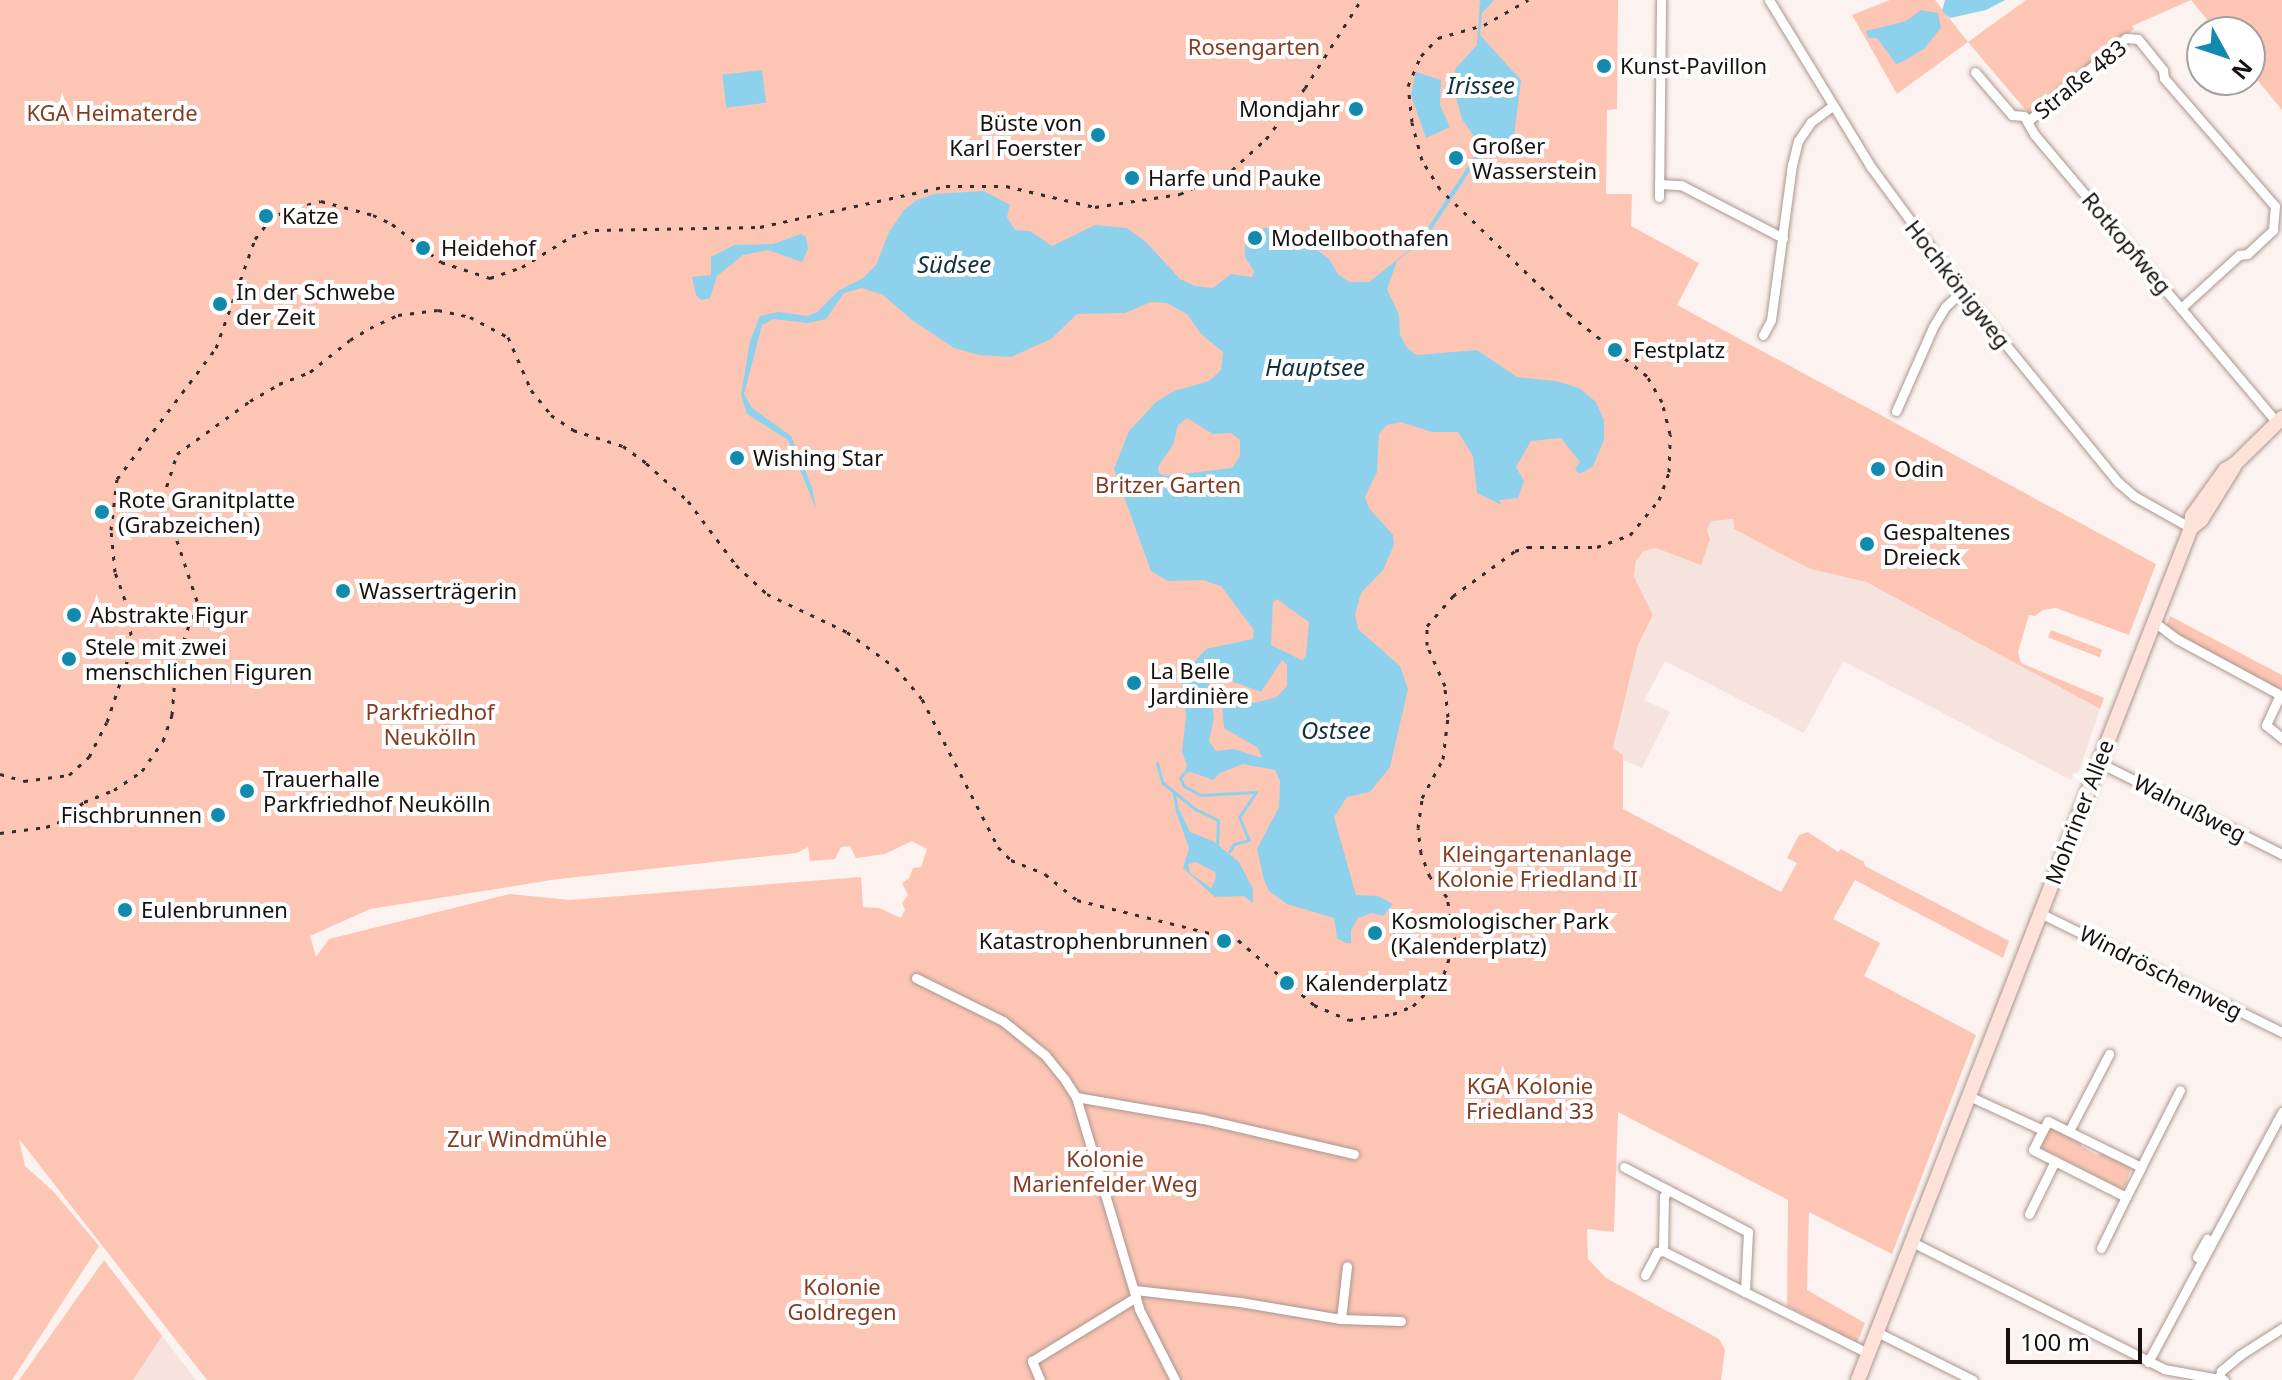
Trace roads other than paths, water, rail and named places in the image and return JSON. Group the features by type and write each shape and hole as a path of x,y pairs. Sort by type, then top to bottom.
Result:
{"main road":[{"name":"Mohriner Allee","path":"1858,1380 2191,528 2192,516 2225,470 2279,420"}],"street":[{"path":"1659,197 1661,0"},
{"name":"Hochkönigweg","path":"1769,0 1832,106 1898,206 1962,291 2118,482 2134,496 2191,528"},
{"name":"Straße 483","path":"2028,121 2126,38 2138,39 2173,88 2275,206 2273,230 2247,254 2239,255 2181,308"},
{"name":"Rotkopfweg","path":"1975,72 2012,115 2024,116 2034,134 2279,420"},
{"path":"1763,335 1771,320 1798,141 1811,122 1832,106"},
{"path":"1659,184 1681,185 1783,238"},
{"path":"1896,411 1933,327 1945,307 1962,291"},
{"path":"2153,621 2177,639 2277,693 2279,697 2266,725 2282,738"},
{"name":"Walnußweg","path":"2098,762 2282,854"},
{"name":"Windröschenweg","path":"2040,913 2282,1032"},
{"path":"916,978 992,1015 1026,1037 1045,1055 1076,1097 1135,1294 1175,1380"},
{"path":"2069,1131 2109,1054"},
{"path":"2101,1248 2180,1090"},
{"path":"1969,1096 2043,1130"},
{"path":"1076,1097 1201,1118 1354,1154"},
{"path":"2148,1362 2279,1126 2282,1112"},
{"path":"2126,1197 2033,1150 2043,1130 2048,1121 2141,1167"},
{"path":"2029,1214 2055,1161"},
{"path":"1624,1167 1748,1232 1745,1292"},
{"path":"1663,1251 1664,1196 1668,1190"},
{"path":"2167,1317 2207,1239"},
{"path":"1912,1242 2148,1362 2188,1375 2221,1380 2221,1371 2282,1328"},
{"path":"1645,1275 1657,1252 1663,1251 1868,1353"},
{"path":"1341,1319 1347,1266"},
{"path":"1040,1380 1032,1361 1135,1294 1240,1302 1341,1319 1401,1321"},
{"path":"1877,1332 1973,1380"}],"water":[{"path":"1480,0 1494,0 1482,13 1480,35 1521,80 1514,136 1503,153 1478,159 1426,238 1397,261 1387,289 1399,315 1400,335 1407,348 1417,355 1477,350 1517,377 1556,381 1579,388 1596,402 1604,420 1604,440 1593,466 1580,474 1575,469 1580,462 1561,438 1531,441 1516,467 1524,481 1518,498 1499,500 1502,505 1477,493 1473,456 1458,432 1432,432 1401,422 1387,425 1379,434 1377,472 1365,497 1369,508 1393,535 1394,545 1383,570 1361,593 1355,614 1358,629 1400,666 1408,689 1390,767 1370,792 1347,797 1334,817 1356,895 1378,896 1393,904 1383,916 1372,913 1358,918 1351,930 1351,943 1346,943 1337,938 1334,918 1287,904 1269,891 1264,880 1257,849 1279,807 1280,781 1275,770 1243,764 1220,773 1213,780 1191,772 1184,774 1187,765 1182,752 1186,716 1181,677 1206,649 1253,639 1254,630 1221,586 1203,580 1168,581 1151,571 1114,469 1129,431 1156,402 1174,391 1209,381 1221,370 1223,352 1201,334 1187,314 1167,303 1151,302 1125,313 1077,314 1051,339 1011,357 979,355 954,348 912,320 883,295 862,288 844,293 826,319 808,323 773,319 762,325 744,394 752,408 791,436 812,487 816,509 788,440 747,414 741,395 750,341 760,316 778,312 808,316 817,312 838,291 863,278 876,265 889,232 904,210 917,200 934,194 984,191 1010,205 1007,217 1015,230 1030,231 1052,246 1095,225 1127,228 1146,242 1180,279 1195,286 1213,288 1231,274 1252,277 1254,271 1245,257 1245,245 1252,234 1264,228 1278,229 1285,237 1300,236 1329,259 1338,274 1349,282 1369,282 1417,244 1476,154 1475,138 1462,119 1452,83 1456,68 1477,45","holes":["1187,418 1213,434 1231,433 1240,440 1240,456 1232,468 1165,476 1159,473 1158,467 1173,445 1178,425","1277,599 1309,622 1306,656 1302,660 1271,645 1273,602","1282,660 1287,665 1287,686 1277,697 1254,703 1226,689 1221,693 1224,728 1258,748 1262,758 1234,749 1216,751 1209,741 1214,718 1209,683 1215,678 1226,679 1261,692"]},
{"path":"1945,0 2005,0 1986,10 1950,18 1942,11"},
{"path":"1921,10 1938,13 1941,28 1924,49 1902,62 1896,64 1877,38 1868,38 1866,31 1906,21"},
{"path":"762,70 766,103 726,108 722,75"},
{"path":"1416,72 1441,80 1440,105 1450,127 1426,138 1411,95"},
{"path":"801,234 806,237 808,249 802,262 768,250 743,255 717,276 710,298 701,300 696,295 692,277 711,275 711,257 734,245 773,244"},
{"path":"1180,811 1190,832 1213,841 1239,862 1253,889 1253,903 1244,896 1215,897 1183,868 1189,848 1176,812","holes":["1196,862 1215,872 1216,878 1211,888 1190,873 1188,864"]}],"waterway":[{"path":"1157,763 1162,782 1195,809 1218,820 1217,845"},
{"path":"1184,773 1180,778 1184,786 1200,795 1256,792 1239,817 1249,840 1234,844 1229,852"},
{"path":"1174,793 1177,811"}],"railway":[{"path":"0,774 24,781 69,775 89,757 107,722 132,647 129,611 115,572 111,530 117,479 216,348 255,239 269,221 284,211 321,201 373,215 392,224 441,262 490,278 522,267 572,236 595,230 760,227 946,186 1006,186 1095,207 1180,194 1232,170 1266,139 1305,88 1361,0"},
{"path":"0,833 46,827 62,821 84,802 114,790 142,771 163,741 172,715 176,664 197,601 163,498 177,454 250,401 279,384 310,372 370,328 398,315 438,310 470,317 508,337 531,390 551,415 573,430 623,446 688,501 736,565 767,594 847,632 896,668 922,699 998,847 1011,860 1045,874 1077,900 1238,940 1314,1005 1349,1020 1393,1014 1413,1006 1444,974 1455,941 1447,897 1430,877 1421,853 1418,828 1422,798 1443,759 1448,717 1445,686 1427,645 1427,626 1453,596 1515,551 1528,547 1597,547 1630,535 1659,500 1669,472 1670,434 1662,402 1647,376 1570,315 1440,189 1422,160 1412,122 1408,86 1421,56 1438,38 1484,25 1528,0"}],"place":[{"name":"Kunst-Pavillon","path":"1604,66"},
{"name":"Mondjahr","path":"1356,109"},
{"name":"Büste von Karl Foerster","path":"1098,135"},
{"name":"Großer Wasserstein","path":"1456,158"},
{"name":"Harfe und Pauke","path":"1132,178"},
{"name":"Katze","path":"266,216"},
{"name":"Modellboothafen","path":"1255,238"},
{"name":"Heidehof","path":"423,248"},
{"name":"In der Schwebe der Zeit","path":"220,304"},
{"name":"Festplatz","path":"1615,350"},
{"name":"Wishing Star","path":"737,458"},
{"name":"Odin","path":"1878,469"},
{"name":"Rote Granitplatte (Grabzeichen)","path":"102,512"},
{"name":"Gespaltenes Dreieck","path":"1867,544"},
{"name":"Wasserträgerin","path":"343,591"},
{"name":"Abstrakte Figur","path":"74,615"},
{"name":"Stele mit zwei menschlichen Figuren","path":"69,659"},
{"name":"La Belle Jardinière","path":"1134,683"},
{"name":"Trauerhalle Parkfriedhof Neukölln","path":"247,791"},
{"name":"Fischbrunnen","path":"218,815"},
{"name":"Eulenbrunnen","path":"125,910"},
{"name":"Kosmologischer Park (Kalenderplatz)","path":"1375,933"},
{"name":"Katastrophenbrunnen","path":"1224,941"},
{"name":"Kalenderplatz","path":"1287,983"}],"park label":[{"name":"Rosengarten","path":"1254,47"},
{"name":"KGA Heimaterde","path":"112,113"},
{"name":"Britzer Garten","path":"1168,485"},
{"name":"Parkfriedhof Neukölln","path":"430,724"},
{"name":"Kleingartenanlage Kolonie Friedland II","path":"1537,866"},
{"name":"KGA Kolonie Friedland 33","path":"1530,1098"},
{"name":"Zur Windmühle","path":"527,1139"},
{"name":"Kolonie Marienfelder Weg","path":"1105,1170"},
{"name":"Kolonie Goldregen","path":"842,1298"}],"water label":[{"name":"Irissee","path":"1481,85"},
{"name":"Südsee","path":"954,264"},
{"name":"Hauptsee","path":"1315,367"},
{"name":"Ostsee","path":"1336,730"}]}
